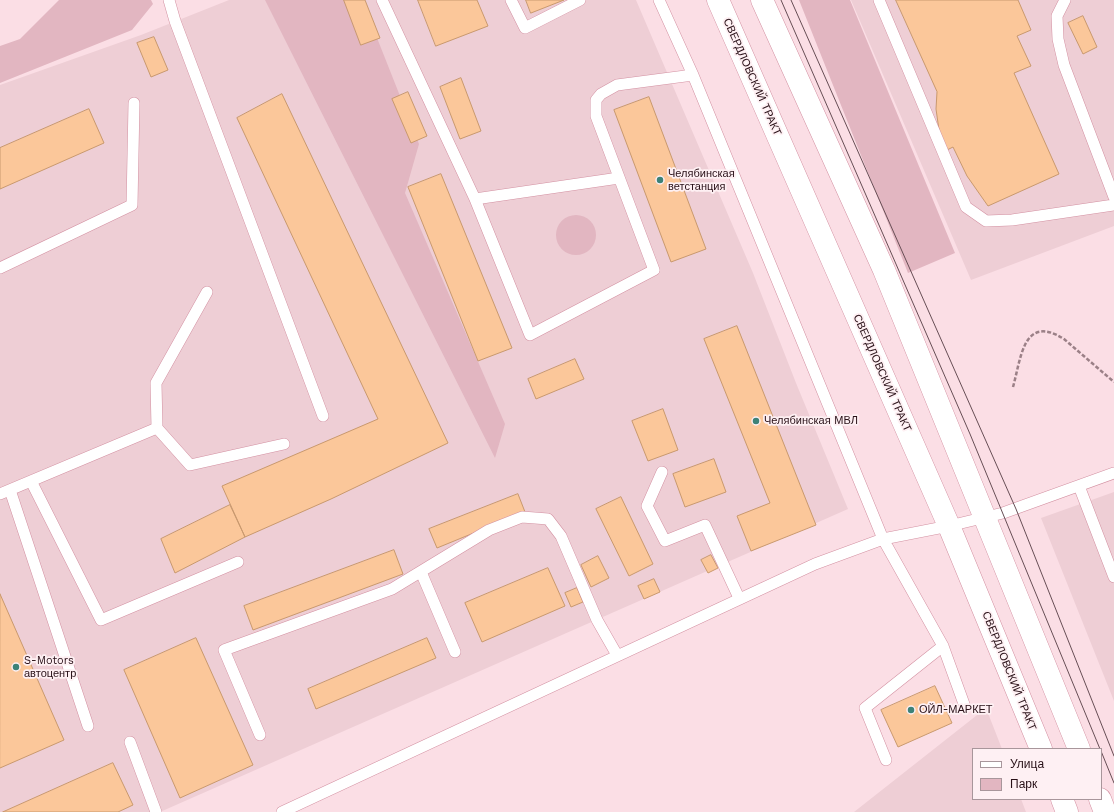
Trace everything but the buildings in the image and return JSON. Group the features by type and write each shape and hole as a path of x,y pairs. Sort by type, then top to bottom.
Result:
{"main road":[{"name":"СВЕРДЛОВСКИЙ ТРАКТ","path":"718,0 949,526 1041,748"},
{"path":"762,0 884,270 1079,748"},
{"path":"1062,800 1067,812"},
{"path":"1100,800 1105,812"}],"lane":[{"path":"169,0 175,21 323,416"},
{"path":"382,0 475,199 530,335 654,270 596,116 596,100 601,94 617,85 693,75"},
{"path":"511,0 525,28 580,0"},
{"path":"659,0 693,75 883,539 943,646 964,704"},
{"path":"879,0 966,207 986,221 1012,220 1114,205"},
{"path":"1065,0 1057,16 1058,39 1064,65 1114,197"},
{"path":"0,268 132,205 134,103"},
{"path":"475,199 619,178"},
{"path":"206,292 156,383 157,428 190,465 284,444"},
{"path":"88,726 5,492 157,428"},
{"path":"662,472 647,506 665,541 705,525 739,598"},
{"path":"282,812 616,655 815,564 883,539 985,518 1114,473"},
{"path":"31,481 101,620 238,562"},
{"path":"1079,486 1114,577"},
{"path":"260,735 224,650 392,589 489,530 522,517 548,519 561,536 597,620 616,655"},
{"path":"421,572 455,652"},
{"path":"886,760 865,708 943,646"},
{"path":"130,742 156,812"}],"path":[{"path":"1013,387 1025,342 1033,334 1044,331 1055,333 1064,339 1114,382"}],"shaded area":[{"path":"229,0 636,0 753,273 848,509 160,812 0,812 0,85 141,35"},
{"path":"851,0 1114,0 1114,226 971,280"},
{"path":"1114,492 1114,701 1041,518"},
{"path":"986,708 1002,748 972,748 972,800 1021,800 1026,812 854,812"}],"green space":[{"path":"59,0 151,0 153,4 132,30 0,83 0,46 20,39"},
{"path":"265,0 362,0 419,144 405,193 505,424 495,458"},
{"path":"799,0 850,0 955,253 908,273"},
{"path":"580,215 587,218 593,224 596,235 595,243 587,252 580,255 572,255 565,252 557,243 556,231 559,224 568,216"}],"tram line":[{"path":"781,0 970,434 1100,748"},
{"path":"791,0 1016,509 1114,756"},
{"path":"1102,753 1114,783"}],"place":[{"name":"Челябинская ветстанция","path":"660,180"},
{"name":"Челябинская МВЛ","path":"756,421"},
{"name":"S-Motors автоцентр","path":"16,667"},
{"name":"ОЙЛ-МАРКЕТ","path":"911,710"}]}
